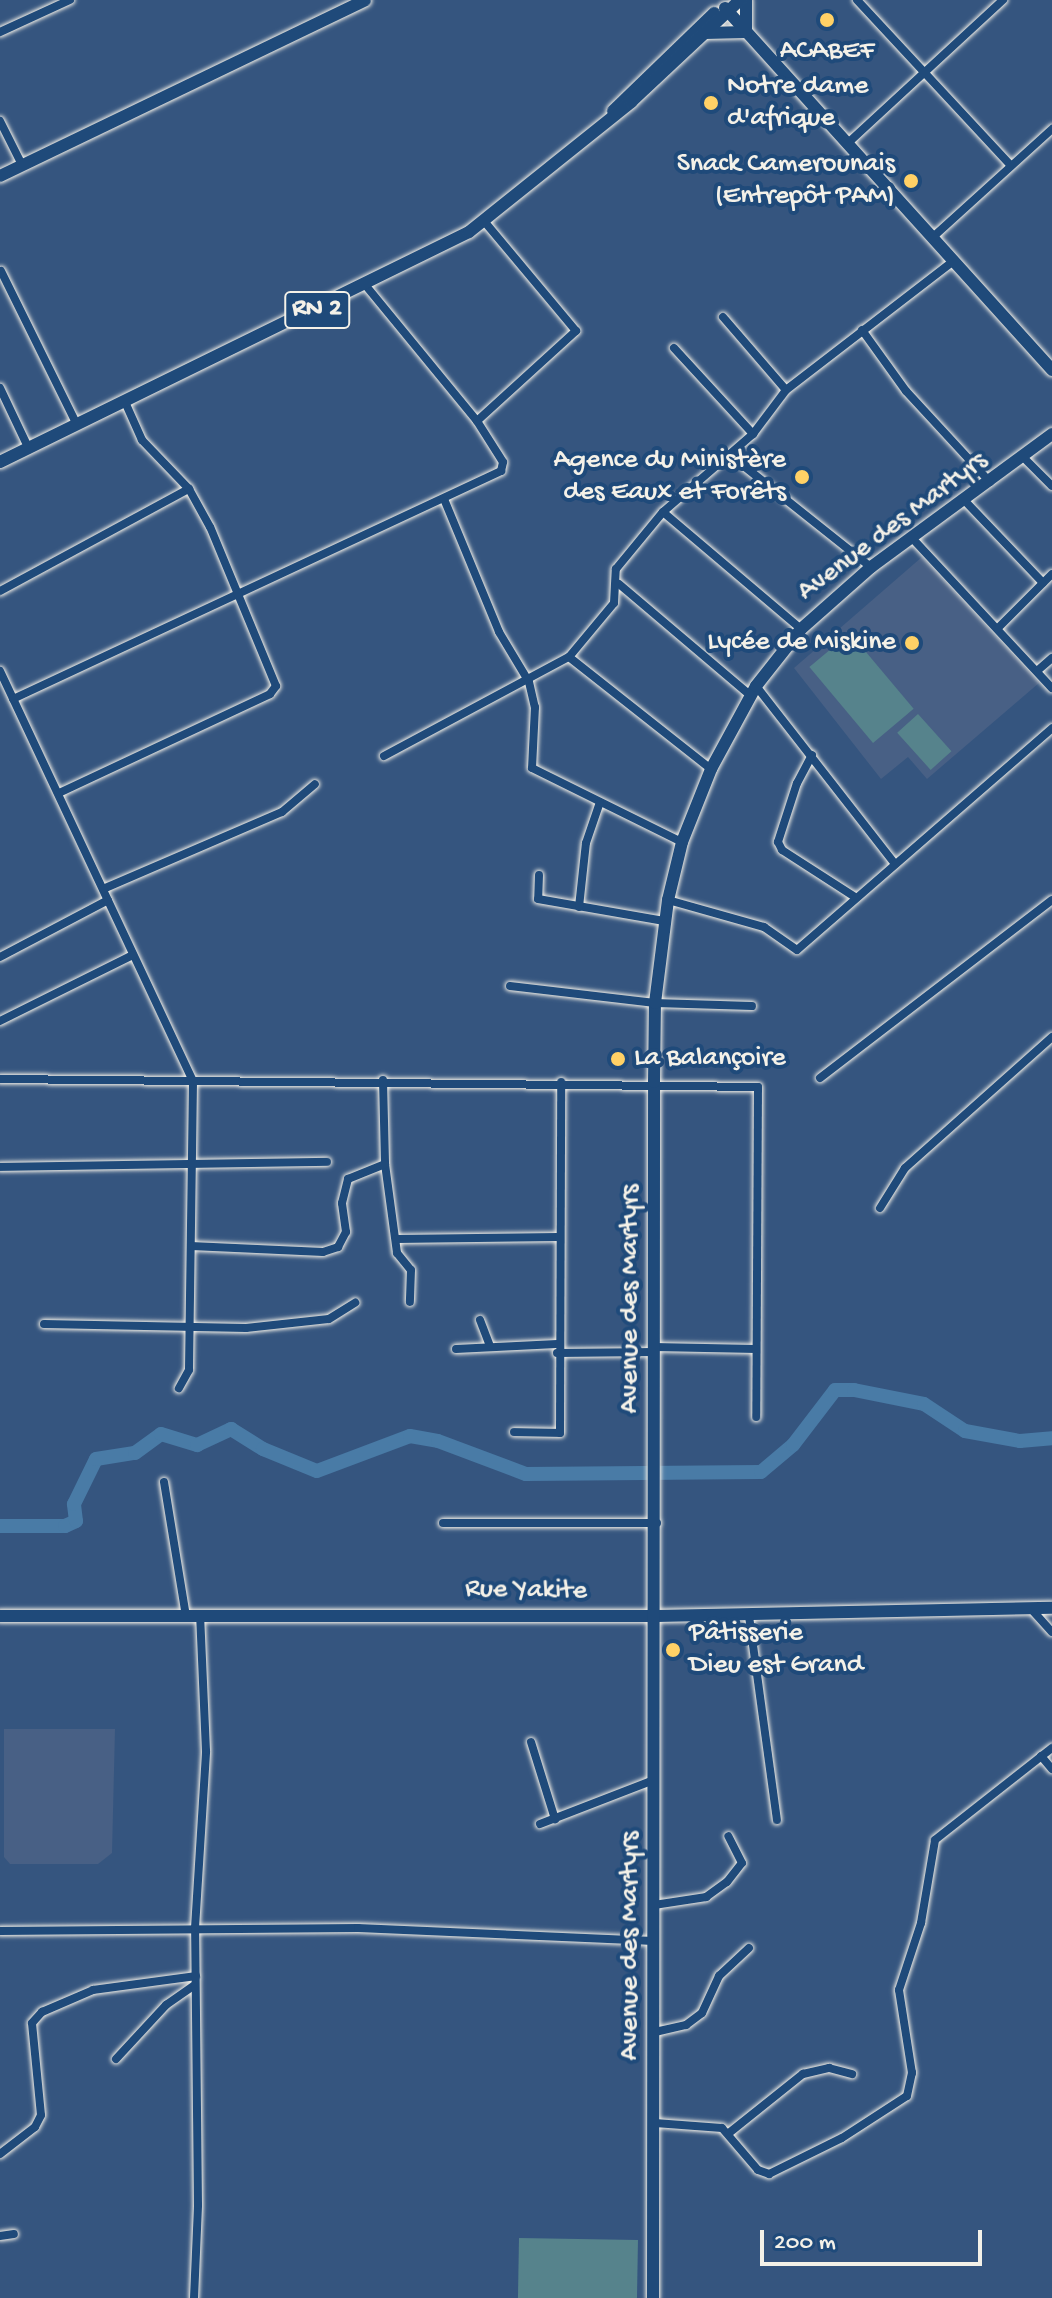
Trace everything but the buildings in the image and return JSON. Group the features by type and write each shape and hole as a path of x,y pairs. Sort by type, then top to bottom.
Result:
{"main road":[{"path":"0,176 365,0"},
{"path":"743,0 746,32"},
{"name":"RN 2","path":"609,117 625,95 724,4 743,0"},
{"path":"724,4 1052,370"},
{"name":"RN 2","path":"0,462 366,286 485,222 705,33 724,4"},
{"path":"705,33 746,32"},
{"name":"Avenue des Martyrs","path":"1030,455 1052,434"},
{"name":"Avenue des Martyrs","path":"653,2298 657,1616 654,1082 655,1003 668,900 682,842 711,769 753,691 801,629 871,567 1030,455 1052,443"},
{"name":"Rue Yakite","path":"0,1616 749,1616 1033,1611 1052,1608"}],"street":[{"path":"0,32 70,0"},
{"path":"857,0 1011,166"},
{"path":"848,143 1003,0"},
{"path":"0,121 22,165"},
{"path":"933,237 1052,129"},
{"path":"477,421 576,331 485,222"},
{"path":"384,756 529,682 569,657 614,603 619,584 616,569 663,512 753,434 786,390 955,260"},
{"path":"1,271 77,425"},
{"path":"13,699 240,589 501,471 503,462 477,421 366,286"},
{"path":"723,317 786,390"},
{"path":"862,330 906,391 991,482"},
{"path":"674,348 753,434"},
{"path":"0,388 29,449"},
{"path":"59,793 270,694 276,677 240,589 189,489 148,449 125,402"},
{"path":"730,455 871,567"},
{"path":"1030,455 1052,486"},
{"path":"0,591 189,489"},
{"path":"444,499 499,632 529,682 535,707 532,768 682,842"},
{"path":"965,501 1043,583"},
{"path":"663,512 801,629"},
{"path":"912,538 1052,688"},
{"path":"998,628 1052,574"},
{"path":"619,584 753,691 812,755 895,864"},
{"path":"569,657 711,769"},
{"path":"1037,671 1052,658"},
{"path":"0,671 4,689 13,699 59,793 193,1082 189,1370 179,1388"},
{"path":"668,900 764,927 793,951 1052,728"},
{"path":"812,755 797,783 779,847 855,897"},
{"path":"103,889 282,812 315,784"},
{"path":"579,907 586,843 600,802"},
{"path":"539,875 538,899 664,921"},
{"path":"0,957 108,900"},
{"path":"820,1078 1052,900"},
{"path":"0,1021 133,955"},
{"path":"510,986 655,1003 752,1006"},
{"path":"880,1208 905,1168 1052,1037"},
{"path":"0,1079 654,1082 758,1087 756,1417"},
{"path":"383,1080 385,1164 398,1258 411,1270 410,1302"},
{"path":"514,1432 560,1433 557,1349 561,1082"},
{"path":"0,1167 192,1168 327,1162"},
{"path":"191,1246 323,1252 338,1247 346,1232 342,1203 348,1179 385,1164"},
{"path":"396,1239 558,1237"},
{"path":"44,1324 191,1324 246,1328 320,1320 355,1303"},
{"path":"480,1320 490,1346"},
{"path":"456,1349 490,1346 756,1349"},
{"path":"164,1482 186,1616"},
{"path":"443,1523 657,1523"},
{"path":"1033,1611 1052,1632"},
{"path":"194,2298 198,2218 195,1928 206,1751 200,1616"},
{"path":"749,1616 777,1820"},
{"path":"531,1742 555,1819"},
{"path":"655,2123 712,2123 729,2133 758,2170 769,2174 842,2138 907,2096 912,2073 899,1990 921,1923 935,1840 1052,1748"},
{"path":"1041,1756 1052,1769"},
{"path":"540,1824 655,1780"},
{"path":"654,1905 706,1897 727,1882 742,1863 728,1836"},
{"path":"0,1931 373,1929 654,1941"},
{"path":"655,2032 686,2025 702,2013 719,1976 749,1948"},
{"path":"116,2059 166,2005 196,1980"},
{"path":"0,2154 41,2115 34,2020 66,1998 93,1990 196,1980"},
{"path":"729,2133 803,2074 829,2068 852,2074"},
{"path":"0,2236 14,2234"}],"shaded area":[{"name":"Lycée de Miskine","path":"922,557 1039,683 927,779 908,757 881,779 794,668"},
{"path":"4,1729 115,1729 112,1853 98,1864 10,1864 4,1857"}],"green space":[{"path":"850,633 914,709 873,743 809,667"},
{"path":"918,714 951,751 931,770 897,733"},
{"path":"519,2238 638,2240 637,2298 518,2298"}],"waterway":[{"path":"0,1526 65,1526 76,1521 74,1504 96,1459 135,1453 161,1434 197,1445 231,1429 263,1449 317,1471 410,1436 438,1441 526,1474 761,1472 793,1445 835,1390 854,1390 924,1404 965,1431 1020,1441 1052,1438"}],"place":[{"name":"ACABEF","path":"827,20"},
{"name":"Notre dame d'afrique","path":"711,103"},
{"name":"Snack Camerounais (Entrepôt PAM)","path":"911,181"},
{"name":"Agence du Ministère des Eaux et Forêts","path":"802,477"},
{"name":"Lycée de Miskine","path":"912,643"},
{"name":"La Balançoire","path":"618,1059"},
{"name":"Pâtisserie Dieu est Grand","path":"673,1650"}]}
